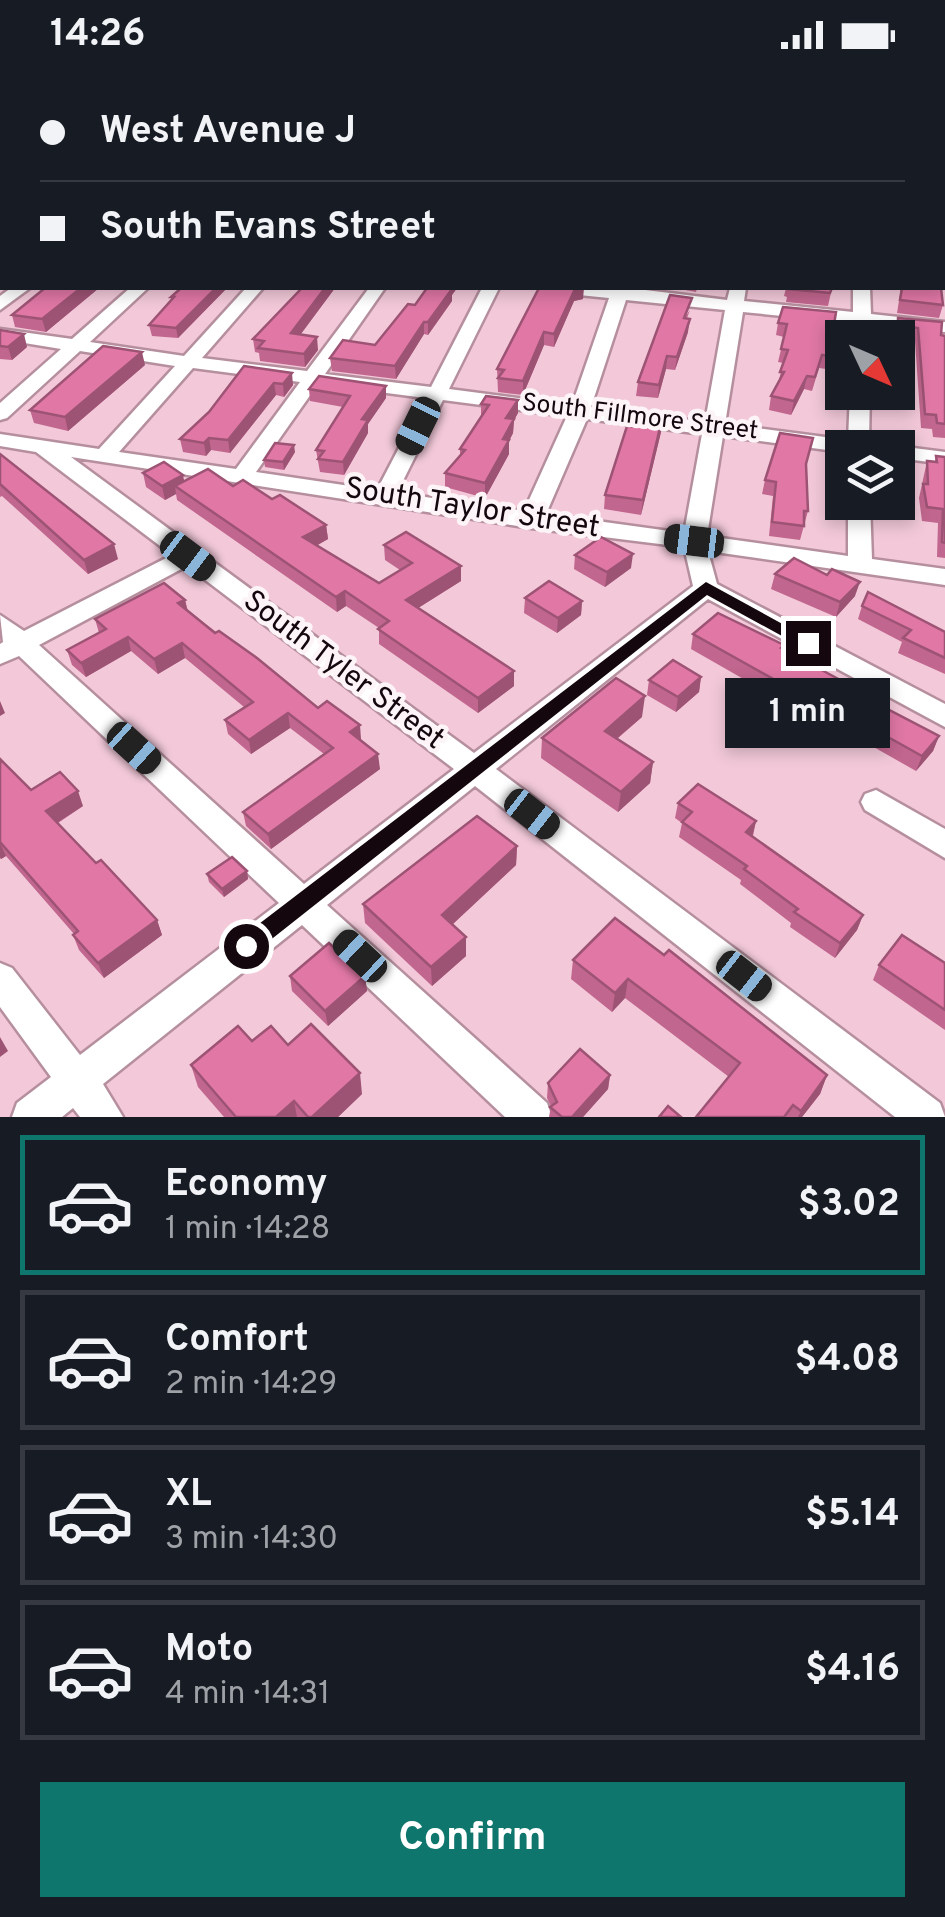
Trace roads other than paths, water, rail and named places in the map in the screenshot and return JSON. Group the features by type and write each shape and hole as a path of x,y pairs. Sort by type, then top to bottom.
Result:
{"street":[{"path":"0,414 138,290"},
{"path":"106,455 252,290"},
{"path":"243,475 377,290"},
{"path":"385,495 434,392 491,290"},
{"path":"862,290 862,320"},
{"path":"532,521 580,411 620,291 735,297 829,320"},
{"path":"735,297 694,541 706,588 945,718"},
{"path":"915,327 945,326"},
{"name":"South Fillmore Street","path":"0,334 188,362 825,442"},
{"name":"South Taylor Street","path":"0,440 385,495 532,521 945,578"},
{"name":"South Tyler Street","path":"43,447 472,767 925,1117"},
{"path":"915,454 945,458"},
{"path":"859,520 860,565"},
{"path":"188,556 7,642 303,902 533,1117"},
{"path":"31,1117 472,767 706,588"},
{"path":"876,802 945,845"},
{"path":"0,979 104,1117"}]}
